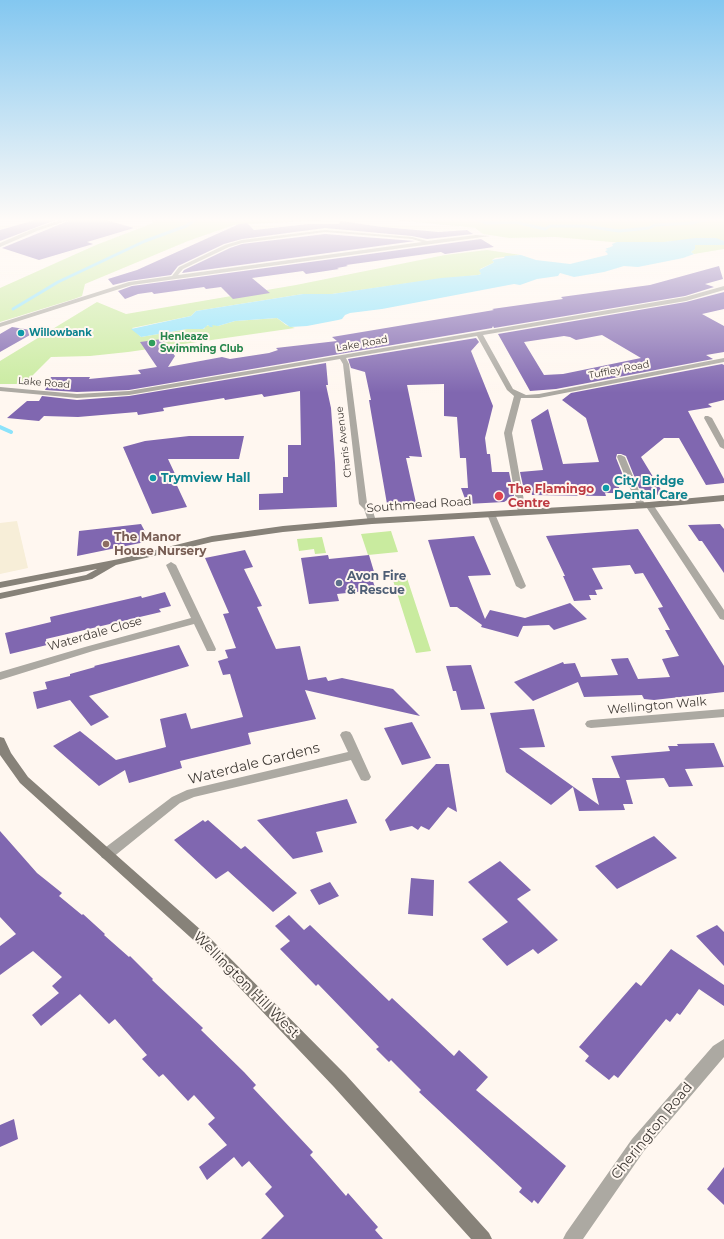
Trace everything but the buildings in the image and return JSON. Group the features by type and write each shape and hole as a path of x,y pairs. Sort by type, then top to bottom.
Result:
{"main road":[{"name":"Southmead Road","path":"0,585 119,562 236,534 372,521 645,505 724,498"},
{"name":"Southmead Road","path":"0,596 88,577 119,562"},
{"name":"Wellington Hill West","path":"0,741 6,755 24,780 205,942 340,1081 483,1239"}],"street":[{"path":"0,325 123,285 174,277"},
{"name":"Lake Road","path":"0,389 77,396 124,394 686,299 724,288"},
{"path":"479,334 510,390 518,395 508,433 522,512"},
{"name":"Charis Avenue","path":"342,358 346,364 363,504 368,508 372,521"},
{"name":"Tuffley Road","path":"518,395 539,396 724,360"},
{"path":"708,418 724,447"},
{"path":"621,456 645,505 724,617"},
{"path":"490,514 520,586"},
{"path":"171,565 211,649"},
{"name":"Waterdale Close","path":"0,676 89,648 197,620"},
{"name":"Wellington Walk","path":"591,724 724,713"},
{"path":"346,734 365,777"},
{"name":"Waterdale Gardens","path":"107,854 176,800 192,793 355,754"},
{"name":"Cherington Road","path":"572,1239 638,1145 724,1047"}],"shaded area":[{"path":"17,521 28,568 0,574 0,523"}],"green space":[{"path":"25,277 102,277 85,284 82,296 0,322 0,288"},
{"path":"337,277 462,277 332,294 303,294 196,311 191,316 132,328 141,337 187,329 203,329 205,328 204,326 216,324 218,326 235,321 277,318 286,325 295,328 128,352 90,356 51,357 24,384 0,384 0,361 97,302 126,314"},
{"path":"391,531 398,552 368,555 361,534"},
{"path":"322,537 326,553 315,554 314,549 299,551 297,539"},
{"path":"405,572 431,651 416,653 391,574"}],"water":[{"path":"552,277 537,279 520,285 514,284 382,309 350,313 345,315 342,319 307,326 290,327 277,318 235,321 218,326 212,325 213,327 208,325 203,329 187,329 141,337 131,329 191,316 196,311 303,294 332,294 441,278"}],"waterway":[{"path":"13,309 69,277"},
{"path":"0,427 11,432"}],"place":[{"name":"Willowbank","path":"21,333"},
{"name":"Henleaze Swimming Club","path":"152,343"},
{"name":"Trymview Hall","path":"153,478"},
{"name":"City Bridge Dental Care","path":"606,488"},
{"name":"The Flamingo Centre","path":"499,496"},
{"name":"The Manor House Nursery","path":"106,544"},
{"name":"Avon Fire & Rescue","path":"339,583"}]}
